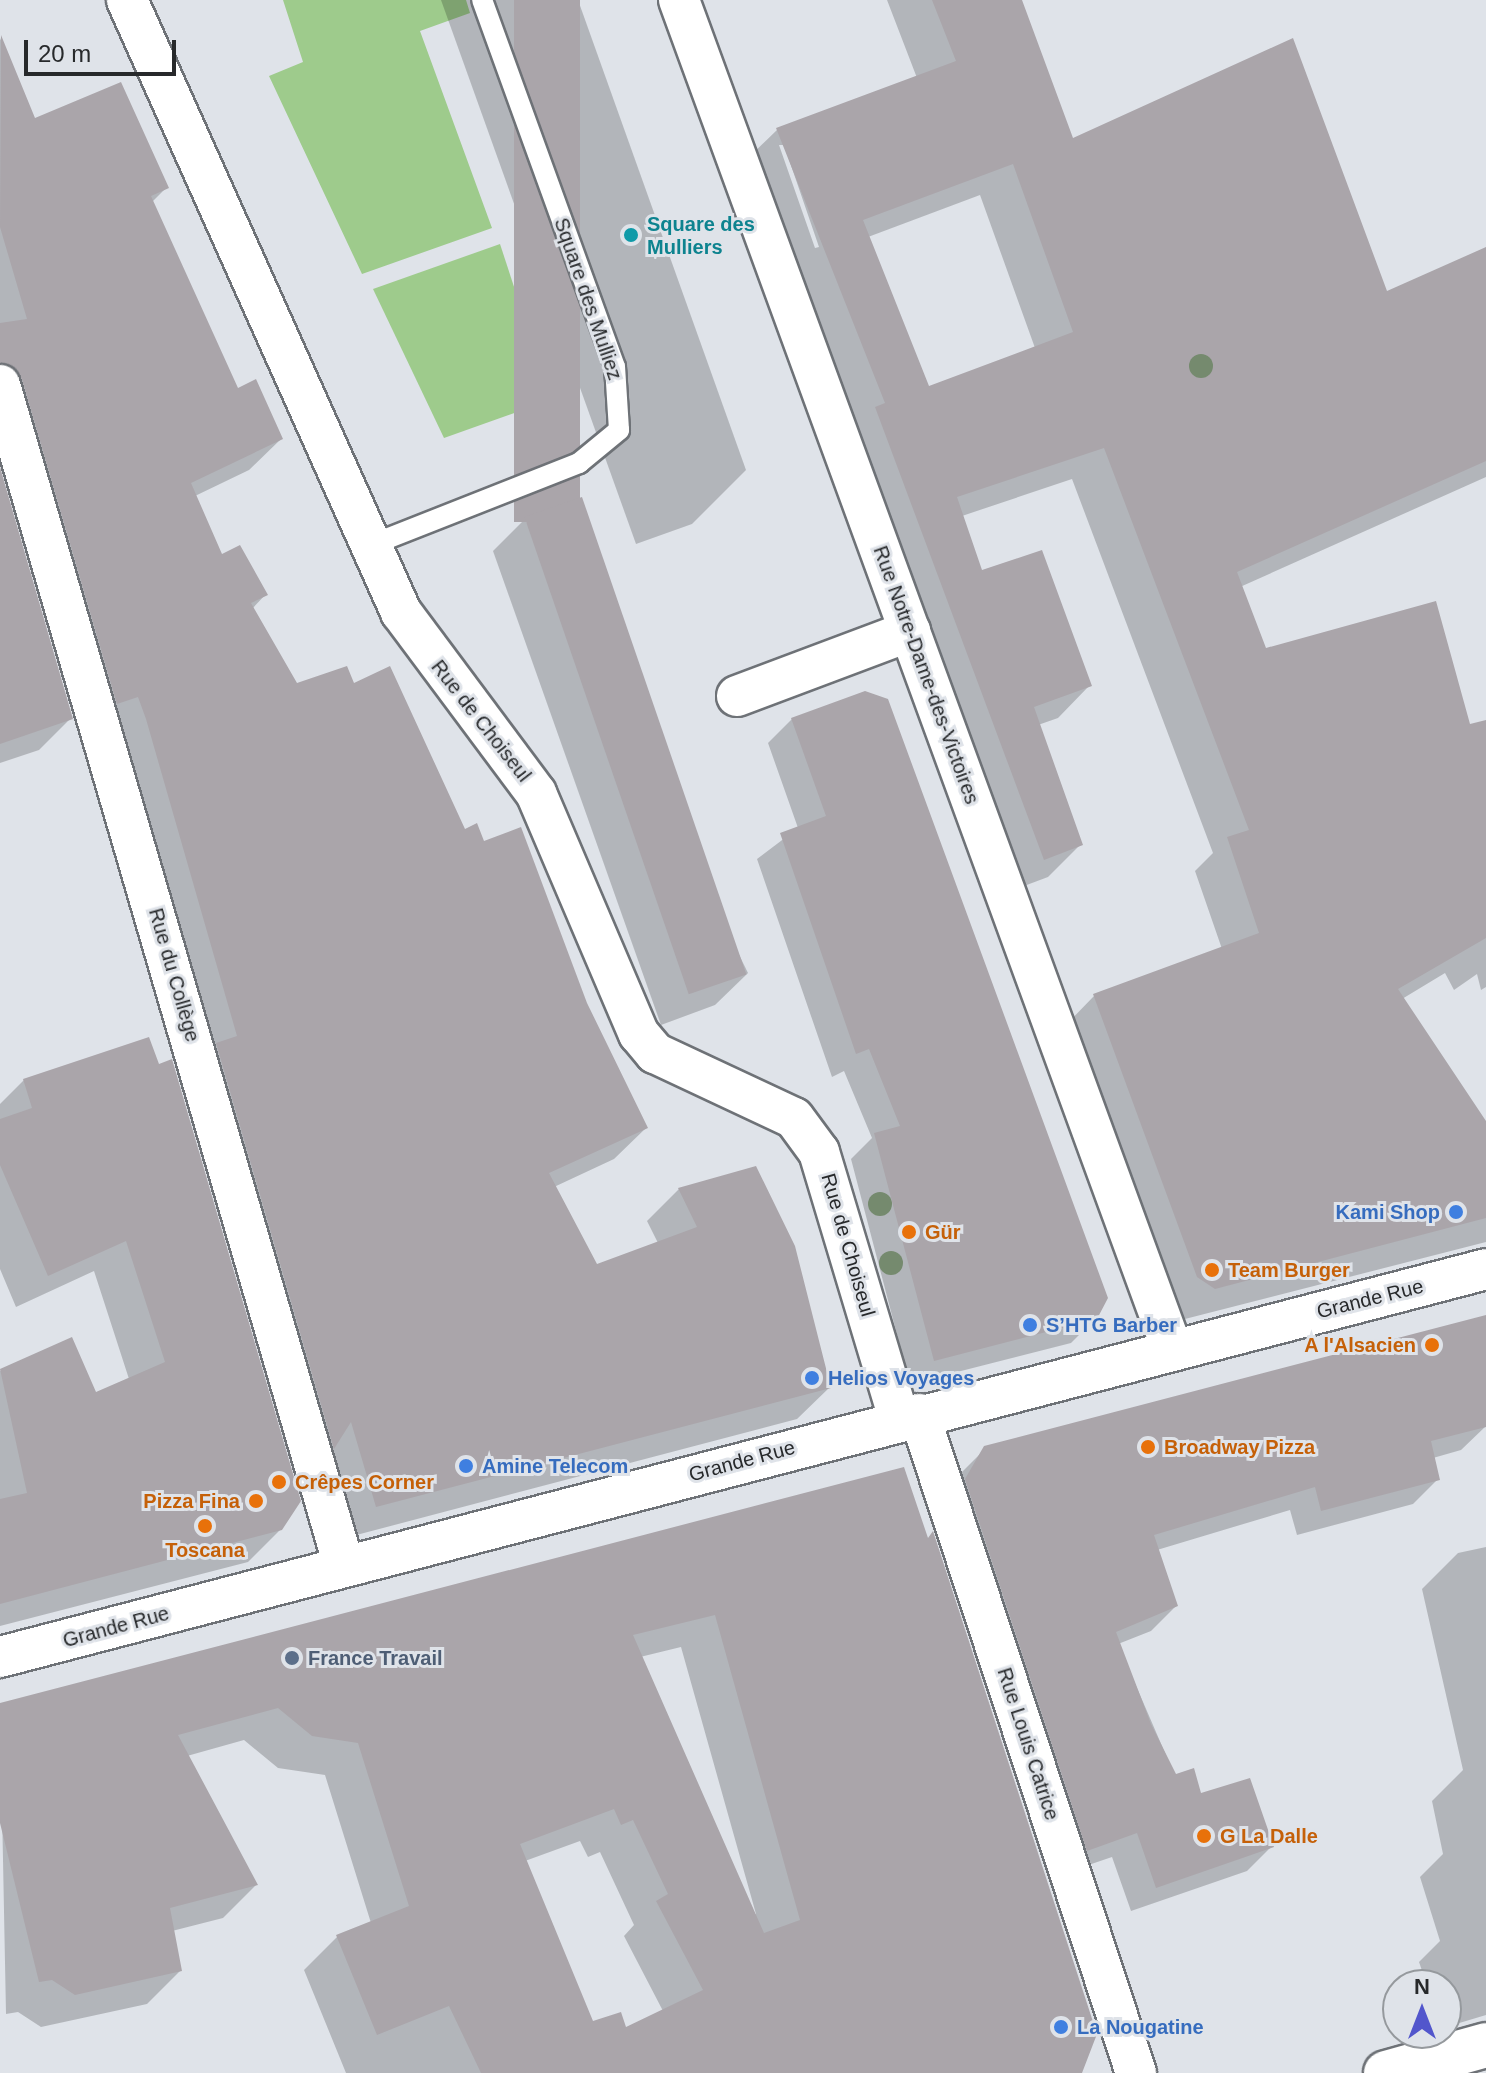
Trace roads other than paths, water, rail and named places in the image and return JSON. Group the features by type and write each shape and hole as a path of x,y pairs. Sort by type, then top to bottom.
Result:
{"main road":[{"path":"1386,2073 1486,2045"}],"street":[{"name":"Rue de Choiseul","path":"127,0 371,545 421,644 536,793 639,1034 655,1053 755,1096 809,1133 829,1175 909,1417"},
{"name":"Rue Notre-Dame-des-Victoires","path":"679,0 1172,1349"},
{"name":"Rue du Collège","path":"0,385 344,1566"},
{"path":"737,696 910,631"},
{"name":"Grande Rue","path":"0,1657 909,1417 1486,1269"},
{"name":"Rue Louis Catrice","path":"909,1417 1136,2073"}],"lane":[{"name":"Square des Mulliez","path":"371,545 579,463 619,430 615,367 482,0"}],"place":[{"name":"Square des Mulliers","path":"631,235"},
{"name":"Kami Shop","path":"1456,1212"},
{"name":"Gür","path":"909,1232"},
{"name":"Team Burger","path":"1212,1270"},
{"name":"S’HTG Barber","path":"1030,1325"},
{"name":"A l'Alsacien","path":"1432,1345"},
{"name":"Helios Voyages","path":"812,1378"},
{"name":"Broadway Pizza","path":"1148,1447"},
{"name":"Amine Telecom","path":"466,1466"},
{"name":"Crêpes Corner","path":"279,1482"},
{"name":"Pizza Fina","path":"256,1501"},
{"name":"Toscana","path":"205,1526"},
{"name":"France Travail","path":"292,1658"},
{"name":"G La Dalle","path":"1204,1836"},
{"name":"La Nougatine","path":"1061,2027"}]}
